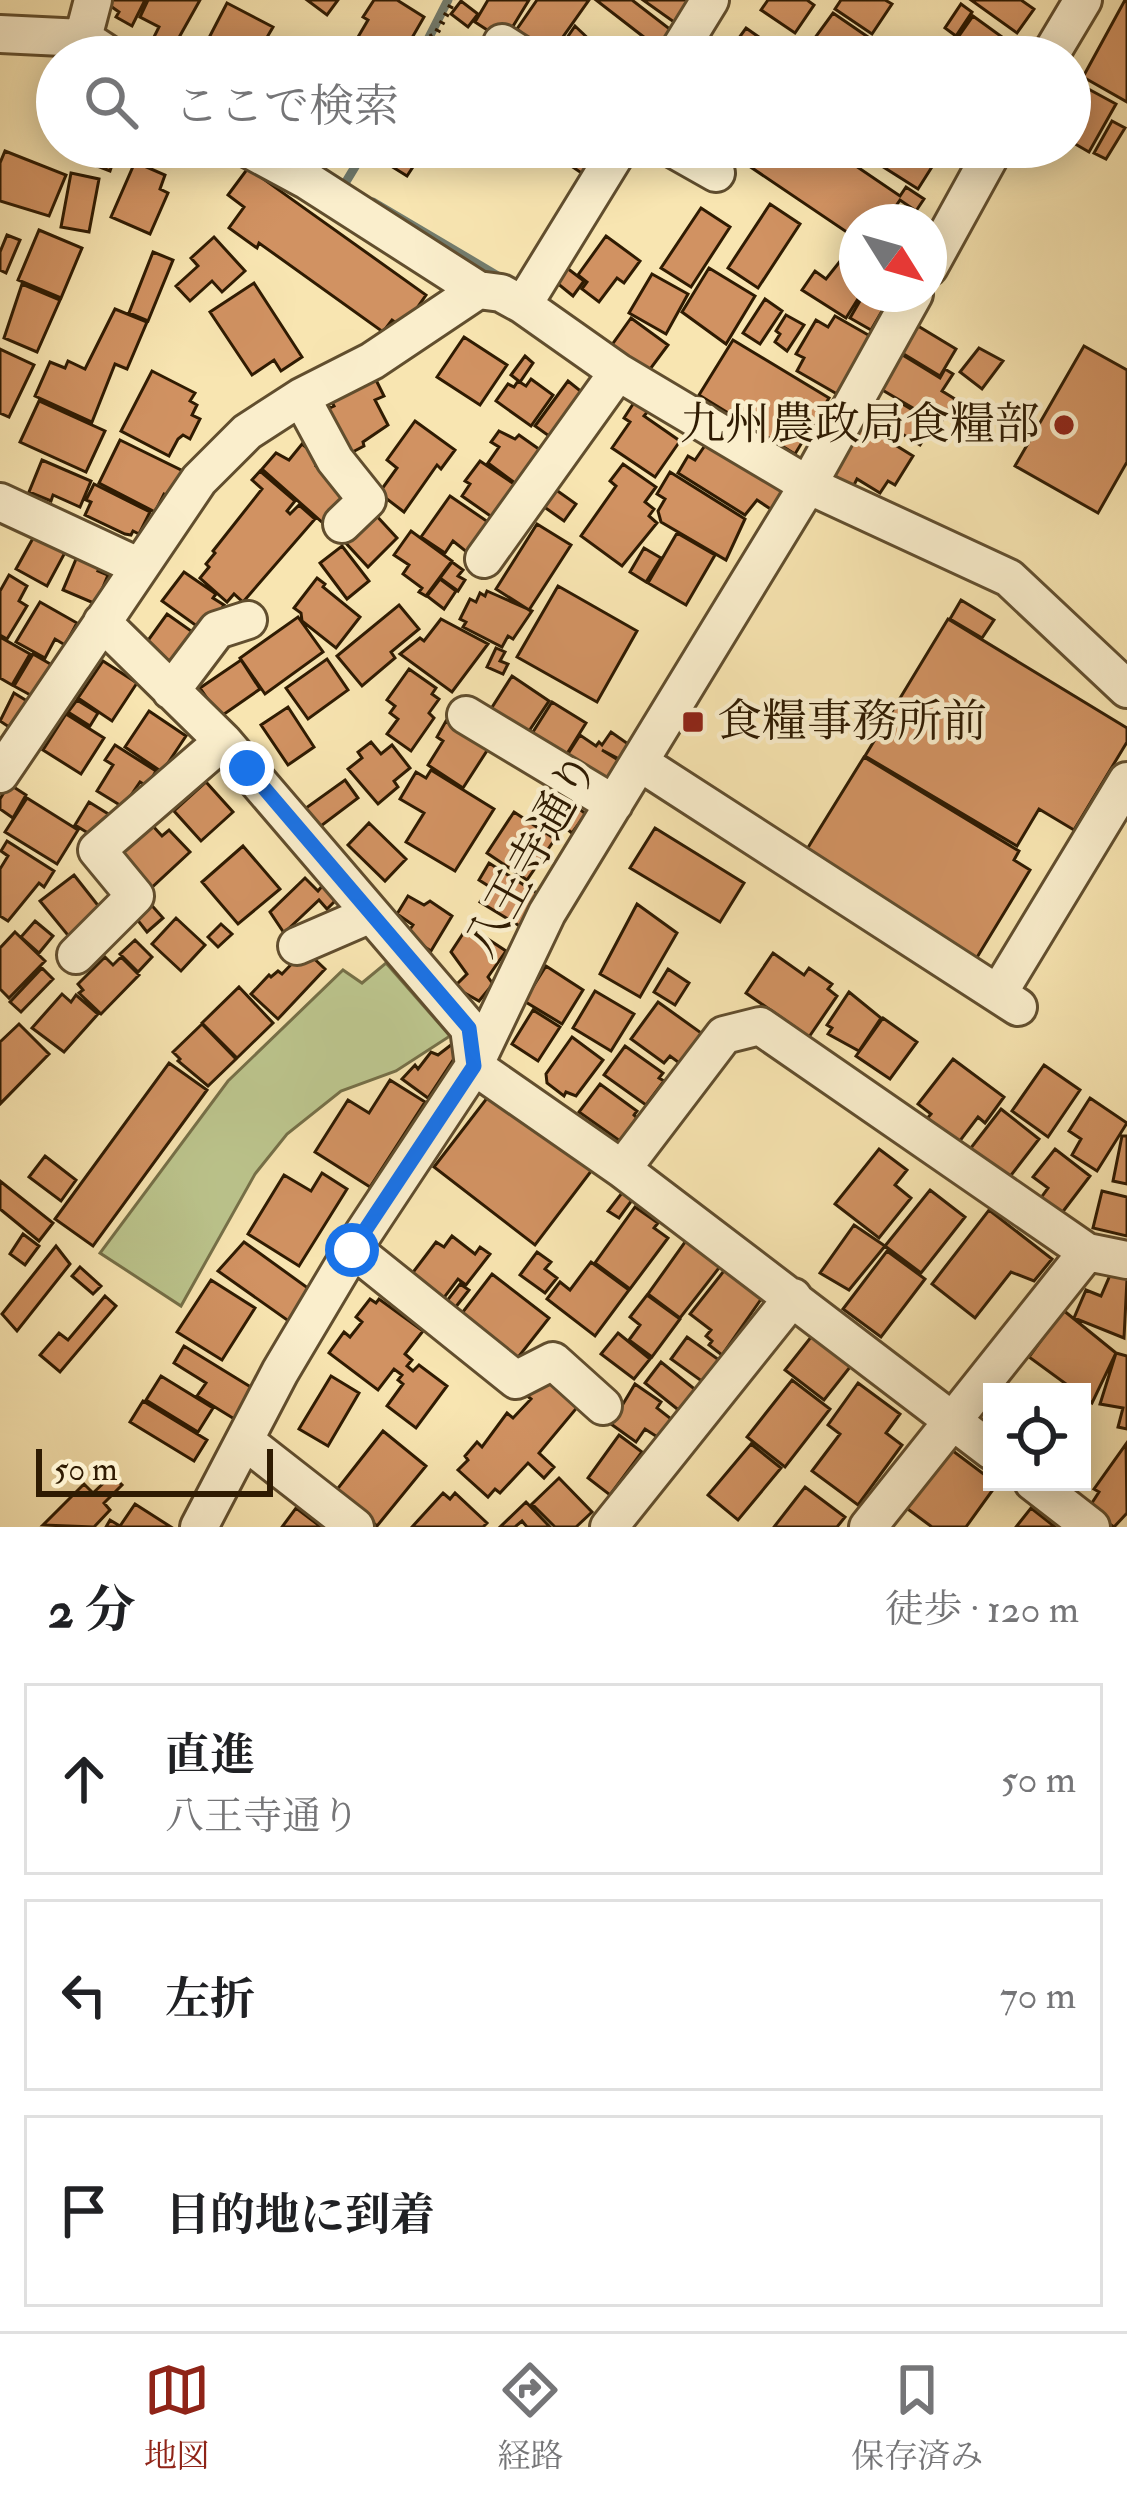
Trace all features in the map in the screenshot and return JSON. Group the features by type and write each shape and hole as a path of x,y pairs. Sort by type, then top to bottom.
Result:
{"street":[{"path":"93,0 97,36"},
{"path":"688,36 710,0"},
{"path":"1062,36 1083,0"},
{"path":"0,34 36,39"},
{"path":"284,168 478,290 501,293 523,304 618,372 808,485 1009,578 1127,689"},
{"path":"523,304 607,168"},
{"path":"707,168 716,173"},
{"path":"947,234 983,168"},
{"path":"0,774 200,480 247,432 301,397 373,361 478,290"},
{"name":"八王寺通り","path":"199,1527 352,1250 474,1066 548,914 808,485 904,312"},
{"path":"484,559 618,372"},
{"path":"301,397 334,460 368,500 342,524"},
{"path":"0,502 140,567"},
{"path":"171,691 217,630 248,620"},
{"path":"102,622 223,741 469,1028 474,1066 622,1168 983,1444"},
{"path":"466,715 614,804"},
{"path":"76,955 135,896 97,850 223,741"},
{"path":"639,762 1008,1000 1127,781"},
{"path":"297,946 371,914"},
{"path":"622,1168 724,1036 760,1026 1087,1252 1127,1259"},
{"path":"352,1250 516,1380 553,1360 603,1406"},
{"path":"868,1527 1087,1252"},
{"path":"609,1527 793,1297"},
{"path":"244,1441 355,1527"},
{"path":"1045,1491 1091,1527"}],"path":[{"path":"433,36 454,0"}],"green space":[{"path":"386,963 450,1036 396,1071 341,1091 287,1134 255,1174 181,1306 100,1253 228,1081 343,970 362,983"}],"building":[{"path":"102,0 145,0 132,26 116,17 119,12"},
{"path":"148,0 200,0 180,36 154,36 159,27 140,17"},
{"path":"307,0 338,0 327,15"},
{"path":"374,0 397,0 424,17 413,36 359,36 368,20 363,17"},
{"path":"488,0 529,0 507,36 496,36 475,22"},
{"path":"537,0 589,0 564,36 525,36 517,29"},
{"path":"596,0 632,0 671,30 667,36 642,36"},
{"path":"643,0 701,0 681,27"},
{"path":"768,0 807,0 814,5 795,33 761,10"},
{"path":"841,0 892,4 872,34 835,9"},
{"path":"971,0 1021,0 1034,9 1017,33"},
{"path":"1127,0 1127,102 1091,82 1091,62"},
{"path":"461,1 478,14 468,27 451,14"},
{"path":"227,3 273,27 268,36 210,36"},
{"path":"961,4 972,12 956,36 945,28"},
{"path":"833,13 867,36 816,36"},
{"path":"973,16 1001,36 959,36"},
{"path":"1091,90 1116,104 1091,148"},
{"path":"1112,121 1125,128 1106,159 1094,153"},
{"path":"5,151 36,163 36,168 66,175 49,216 0,201 0,163"},
{"path":"132,168 165,175 160,189 168,193 150,234 111,217"},
{"path":"248,168 426,295 403,328 392,320 383,332 259,243 257,248 229,228 244,207 228,195"},
{"path":"752,168 859,168 900,196 906,187 924,199 921,204 900,200 897,204 839,204 839,227"},
{"path":"885,168 931,168 918,189"},
{"path":"71,173 99,179 89,232 61,227"},
{"path":"770,204 800,224 758,288 728,268"},
{"path":"701,208 730,227 691,287 661,268"},
{"path":"39,230 82,248 61,298 18,280"},
{"path":"7,235 20,240 6,273 0,270 0,252"},
{"path":"606,236 640,261 624,283 617,278 599,302 582,289 587,282 578,275"},
{"path":"214,237 245,271 222,292 212,281 190,301 176,286 198,266 191,258"},
{"path":"153,252 173,260 148,321 129,313"},
{"path":"839,263 839,312 850,312 846,318 802,290 815,271 826,279"},
{"path":"567,268 584,281 573,296 557,283"},
{"path":"709,268 755,296 726,344 682,312"},
{"path":"652,274 688,294 666,334 629,313"},
{"path":"254,283 302,357 281,371 274,360 252,375 210,312"},
{"path":"22,284 60,300 37,352 4,338"},
{"path":"765,299 782,311 760,344 743,333"},
{"path":"115,309 147,322 127,369 115,364 92,422 35,396 50,362 65,368 68,361 85,369"},
{"path":"854,312 882,312 871,330 850,318"},
{"path":"786,315 804,325 787,351 775,342"},
{"path":"835,316 870,336 837,394 797,371 804,358 796,354 816,320 828,327"},
{"path":"631,318 668,345 645,376 609,349"},
{"path":"918,326 956,349 940,376 902,353"},
{"path":"464,337 507,365 480,405 437,377"},
{"path":"733,340 829,398 795,454 699,395"},
{"path":"1084,346 1127,370 1127,462 1098,513 1015,466"},
{"path":"979,348 1003,361 982,389 960,372"},
{"path":"0,349 34,365 9,417 0,413"},
{"path":"901,354 940,378 945,369 953,374 942,391 955,399 940,424 879,388"},
{"path":"525,356 533,363 520,382 511,375"},
{"path":"152,371 195,393 190,401 197,405 192,415 200,419 190,439 183,435 178,439 169,456 121,431"},
{"path":"373,374 384,396 375,400 388,425 343,457 320,412 334,406 329,396"},
{"path":"531,379 553,395 531,426 496,401 508,384 514,387 518,381 526,386"},
{"path":"568,381 588,397 556,441 535,426"},
{"path":"896,400 934,423 920,445 883,422"},
{"path":"39,401 105,431 86,472 20,442"},
{"path":"635,401 649,410 644,416 680,441 655,477 612,448 630,422 624,418"},
{"path":"415,421 455,450 441,469 437,465 404,512 379,493 397,468 387,460"},
{"path":"863,425 913,456 895,485 888,481 880,493 857,479 853,487 833,475"},
{"path":"499,431 515,439 519,435 543,452 523,489 488,463 499,447 491,442"},
{"path":"120,440 183,471 155,512 99,483"},
{"path":"302,444 321,459 316,466 351,498 325,530 324,524 262,469 276,453 289,460"},
{"path":"706,444 785,489 772,510 757,500 745,515 678,473 688,456 695,460"},
{"path":"42,460 91,481 80,507 53,495 51,501 29,492"},
{"path":"480,461 523,490 499,522 462,496 470,484 465,481"},
{"path":"623,464 656,487 645,502 654,509 649,516 657,523 622,566 581,536 616,486 610,481"},
{"path":"260,471 295,501 287,511 290,514 299,505 315,519 243,602 234,594 227,602 200,578 213,551 262,489 252,480"},
{"path":"670,472 745,519 726,560 661,522 658,511 665,499 657,494"},
{"path":"94,484 150,512 139,534 125,534 85,515"},
{"path":"552,487 576,504 564,521 540,504"},
{"path":"450,496 491,524 468,553 453,541 445,553 421,537"},
{"path":"373,512 397,538 368,567 343,540"},
{"path":"537,524 571,545 529,610 496,589"},
{"path":"37,531 68,547 47,586 16,569"},
{"path":"411,531 452,561 426,596 403,574 409,565 394,555"},
{"path":"677,533 715,555 686,605 648,583"},
{"path":"342,546 369,581 347,599 320,563"},
{"path":"644,548 661,558 646,582 630,572"},
{"path":"79,552 102,563 98,571 108,575 96,604 63,590"},
{"path":"452,562 463,570 458,576 465,580 458,591 440,578"},
{"path":"184,572 224,605 205,632 162,601"},
{"path":"9,575 27,586 19,601 27,606 7,639 0,635 0,591"},
{"path":"317,578 360,617 336,648 302,621 294,608"},
{"path":"440,579 456,591 444,609 427,596"},
{"path":"558,586 637,631 597,702 517,657"},
{"path":"487,591 532,611 502,647 463,627 466,622 460,619 470,599 476,602"},
{"path":"961,600 994,620 982,638 950,619"},
{"path":"40,602 77,623 65,645 55,639 45,658 16,642"},
{"path":"399,605 419,629 362,686 337,656"},
{"path":"167,614 194,633 171,665 144,646"},
{"path":"298,617 323,652 265,694 240,658"},
{"path":"441,619 488,644 452,692 400,654 420,638 424,641"},
{"path":"948,619 1127,728 1127,742 1074,830 1039,809 1017,846 865,756"},
{"path":"0,637 30,654 12,685 0,678"},
{"path":"496,648 505,652 500,661 508,664 503,674 487,667"},
{"path":"33,654 52,665 34,697 14,686"},
{"path":"327,659 348,690 308,719 286,688"},
{"path":"241,660 260,689 220,717 200,688"},
{"path":"103,661 137,683 112,721 78,698"},
{"path":"409,669 436,688 432,694 439,699 429,713 434,718 411,751 387,734 398,719 390,713 395,706 387,700"},
{"path":"512,676 549,701 523,740 489,712"},
{"path":"14,693 32,704 15,731 0,721"},
{"path":"77,700 98,713 90,726 68,712"},
{"path":"552,702 586,723 560,765 526,743"},
{"path":"288,707 314,747 288,765 261,725"},
{"path":"149,711 186,736 162,772 125,747"},
{"path":"66,714 104,738 81,774 43,750"},
{"path":"446,721 490,746 463,788 428,765 443,741 437,737"},
{"path":"611,732 631,746 621,760 602,750 623,763 606,788 564,760 580,735 596,746"},
{"path":"371,742 381,754 392,745 410,768 394,781 398,787 378,804 348,769"},
{"path":"115,745 156,771 147,786 140,782 123,807 97,791 113,765 105,760"},
{"path":"864,757 1019,851 1014,860 1030,870 976,959 804,854"},
{"path":"431,770 494,809 455,871 406,842 424,813 400,799 416,772 426,778"},
{"path":"345,780 358,798 313,832 299,813"},
{"path":"206,782 233,812 201,841 174,811"},
{"path":"9,784 26,795 13,818 0,809"},
{"path":"563,797 586,814 572,833 549,815"},
{"path":"27,798 78,830 57,864 5,832"},
{"path":"89,802 110,815 96,838 75,825"},
{"path":"514,812 555,839 527,880 487,853"},
{"path":"369,823 406,859 385,881 348,845"},
{"path":"152,825 162,836 169,830 190,852 149,890 122,853"},
{"path":"655,828 744,883 720,922 630,868"},
{"path":"7,841 54,871 8,921 0,916 0,869 8,856 1,851"},
{"path":"243,846 280,889 238,924 202,882"},
{"path":"489,863 543,897 523,928 480,902 490,887 479,880"},
{"path":"74,875 104,913 71,939 40,901"},
{"path":"305,878 318,891 323,885 337,899 327,909 319,900 284,933 270,912"},
{"path":"408,896 424,905 430,901 452,916 431,951 406,935 413,925 397,914"},
{"path":"147,900 163,918 147,932 132,913"},
{"path":"637,904 677,933 640,997 600,974"},
{"path":"176,918 205,945 181,971 152,944"},
{"path":"35,921 53,936 39,953 21,937"},
{"path":"221,924 232,934 218,947 208,937"},
{"path":"468,926 506,951 488,977 493,984 479,1001 454,987 467,974 451,952"},
{"path":"15,932 45,961 9,998 0,989 0,948"},
{"path":"135,940 152,957 138,972 120,954"},
{"path":"305,950 325,969 278,1019 251,994 269,975 282,974"},
{"path":"773,953 804,975 809,968 832,984 828,989 837,996 809,1037 746,993"},
{"path":"105,957 113,965 121,957 139,975 101,1014 79,993 83,990 78,984"},
{"path":"546,966 583,990 562,1024 524,1001"},
{"path":"42,968 53,979 21,1012 10,1002"},
{"path":"668,969 689,983 675,1005 654,992"},
{"path":"239,987 273,1023 237,1058 202,1023"},
{"path":"595,991 634,1014 611,1051 573,1028"},
{"path":"849,992 881,1018 859,1051 828,1034 832,1028 827,1025"},
{"path":"62,994 71,1002 76,995 98,1014 64,1052 32,1028"},
{"path":"658,1002 704,1035 682,1065 670,1056 664,1063 631,1039"},
{"path":"533,1010 560,1027 538,1061 512,1044"},
{"path":"883,1018 917,1042 890,1079 856,1056"},
{"path":"19,1024 49,1054 0,1104 0,1042"},
{"path":"202,1024 236,1059 208,1086 173,1052"},
{"path":"572,1037 603,1060 576,1096 566,1092 564,1096 547,1083 546,1074"},
{"path":"451,1045 459,1051 428,1098 402,1079 431,1052 438,1055"},
{"path":"625,1046 663,1073 659,1078 664,1081 646,1105 604,1075"},
{"path":"953,1059 1004,1097 985,1123 978,1117 956,1146 924,1122 931,1114 918,1104"},
{"path":"169,1063 207,1090 93,1246 55,1219"},
{"path":"1044,1065 1080,1090 1048,1137 1012,1111"},
{"path":"390,1080 425,1102 370,1187 315,1152 348,1100 369,1113"},
{"path":"600,1084 637,1111 620,1141 579,1112"},
{"path":"494,1089 595,1166 535,1245 434,1167"},
{"path":"1090,1098 1127,1123 1097,1171 1072,1155 1081,1139 1069,1131"},
{"path":"1001,1109 1039,1139 1005,1183 967,1153"},
{"path":"1122,1136 1127,1136 1127,1184 1113,1181"},
{"path":"879,1149 907,1170 895,1185 911,1198 879,1238 835,1204"},
{"path":"1055,1149 1090,1176 1058,1218 1038,1202 1048,1188 1033,1177"},
{"path":"45,1156 76,1180 61,1201 29,1177"},
{"path":"322,1173 347,1189 299,1266 248,1234 284,1175 311,1191"},
{"path":"0,1181 53,1223 39,1241 0,1209"},
{"path":"625,1189 635,1196 619,1218 608,1211"},
{"path":"930,1190 965,1217 921,1273 885,1246"},
{"path":"1102,1191 1127,1197 1127,1236 1093,1228"},
{"path":"635,1207 658,1223 654,1228 668,1238 630,1289 595,1263"},
{"path":"989,1210 1052,1259 1034,1281 1011,1272 975,1318 932,1284"},
{"path":"854,1225 885,1246 849,1290 820,1273"},
{"path":"23,1234 39,1246 25,1265 10,1254"},
{"path":"452,1236 475,1254 480,1247 490,1254 466,1285 458,1279 443,1299 411,1275 436,1242 444,1247"},
{"path":"688,1238 722,1264 680,1318 648,1294"},
{"path":"244,1242 312,1291 290,1322 218,1271"},
{"path":"56,1246 70,1264 17,1331 2,1314"},
{"path":"887,1251 925,1279 881,1337 843,1309"},
{"path":"537,1252 551,1262 545,1269 557,1278 545,1293 520,1275"},
{"path":"591,1262 629,1290 595,1336 547,1299 560,1282 570,1290"},
{"path":"80,1267 101,1286 93,1294 72,1276"},
{"path":"727,1267 764,1295 722,1355 709,1345 712,1341 706,1336 711,1330 690,1314"},
{"path":"1111,1273 1127,1279 1124,1338 1074,1318 1086,1290 1101,1296"},
{"path":"492,1274 549,1318 516,1360 459,1317"},
{"path":"211,1280 255,1308 222,1360 177,1332"},
{"path":"460,1284 469,1290 451,1313 443,1306"},
{"path":"647,1295 680,1319 652,1357 629,1340 640,1325 630,1317"},
{"path":"105,1296 116,1306 60,1372 40,1355 59,1333 68,1340"},
{"path":"370,1299 376,1303 379,1299 423,1331 405,1354 412,1360 407,1366 413,1371 419,1365 447,1386 416,1428 387,1406 403,1384 398,1380 402,1375 394,1369 378,1390 329,1353 344,1332 350,1337 362,1322 356,1317"},
{"path":"1063,1310 1116,1353 1092,1403 1091,1383 1065,1383 1029,1357"},
{"path":"815,1332 854,1362 824,1400 785,1370"},
{"path":"618,1333 650,1359 634,1379 601,1354"},
{"path":"687,1337 719,1360 703,1382 671,1359"},
{"path":"184,1346 254,1389 236,1420 197,1396 206,1383 174,1363"},
{"path":"1116,1353 1127,1356 1127,1429 1118,1427 1123,1408 1100,1404"},
{"path":"661,1362 697,1391 681,1412 645,1383"},
{"path":"161,1376 213,1408 198,1432 146,1400"},
{"path":"331,1376 359,1393 328,1446 299,1429"},
{"path":"551,1377 580,1404 539,1453 554,1467 544,1478 528,1463 500,1493 495,1489 488,1497 458,1470 468,1460 465,1456 477,1442 482,1447 507,1413 513,1418 531,1399 525,1394"},
{"path":"792,1380 830,1409 785,1467 747,1437"},
{"path":"858,1383 900,1414 886,1433 902,1445 858,1505 812,1471 840,1434 828,1425"},
{"path":"635,1384 661,1402 657,1408 675,1422 662,1440 645,1429 636,1442 611,1424"},
{"path":"143,1401 207,1440 194,1461 130,1422"},
{"path":"383,1431 426,1466 377,1526 335,1492"},
{"path":"619,1435 642,1452 610,1495 588,1478"},
{"path":"751,1444 781,1468 738,1520 708,1495"},
{"path":"1126,1444 1127,1513 1114,1527 1088,1509 1099,1492 1094,1489"},
{"path":"949,1448 983,1474 983,1491 992,1491 966,1527 932,1527 905,1507"},
{"path":"112,1475 122,1485 104,1503 110,1510 94,1527 43,1525 84,1484 93,1493"},
{"path":"559,1478 592,1512 576,1527 555,1527 532,1504"},
{"path":"805,1487 845,1517 837,1527 774,1527"},
{"path":"443,1493 450,1499 455,1493 487,1523 483,1527 412,1527"},
{"path":"526,1502 550,1527 527,1527 522,1521 515,1527 500,1527"},
{"path":"135,1504 171,1527 106,1527 110,1520 120,1526"},
{"path":"296,1508 321,1527 282,1527"},
{"path":"1031,1508 1055,1527 1016,1527"}],"waterway":[{"path":"430,36 448,0"},
{"path":"344,185 354,168"},
{"path":"373,202 503,279"}],"place":[{"name":"九州農政局食糧部","path":"1064,425"},
{"name":"食糧事務所前","path":"693,722"}],"route":[{"path":"247,768 469,1028 474,1066 352,1250"}]}
